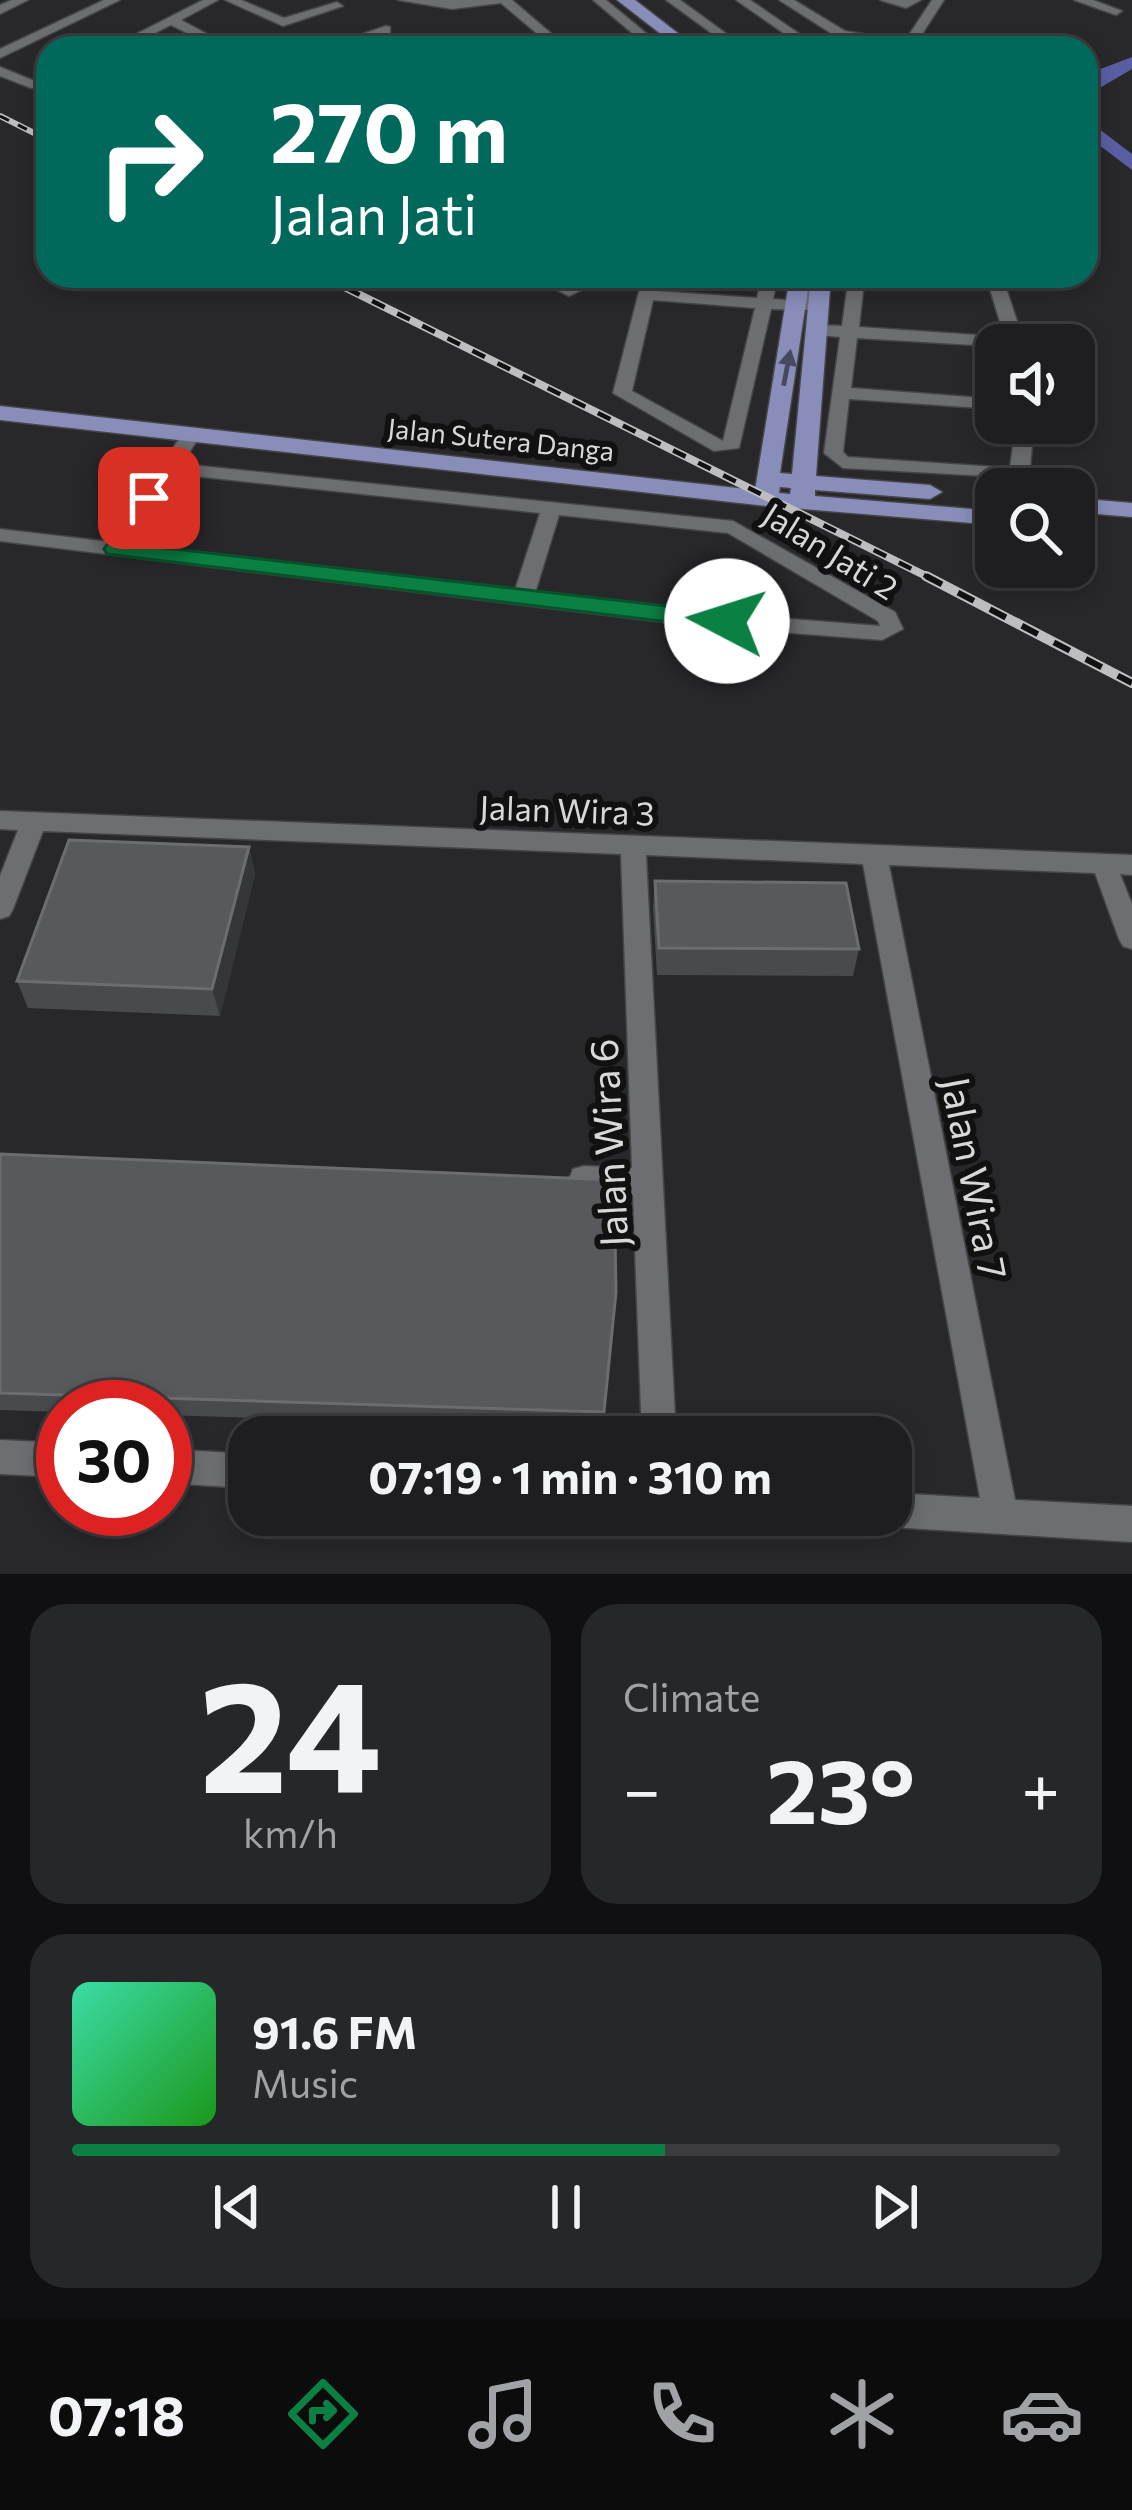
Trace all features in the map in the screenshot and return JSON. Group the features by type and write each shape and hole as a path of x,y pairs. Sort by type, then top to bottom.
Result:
{"main road":[{"path":"625,0 672,36"},
{"path":"641,0 688,36"},
{"path":"768,479 799,288"},
{"path":"802,492 819,288"},
{"name":"Jalan Sutera Danga","path":"3,412 768,479 802,492 975,515"},
{"name":"Jalan Sutera Danga","path":"3,412 664,488 768,479"},
{"path":"806,448 809,466 836,484"},
{"name":"Jalan Sutera Danga","path":"802,492 836,484 975,496"},
{"path":"1095,507 1132,510"},
{"path":"1095,527 1132,530"}],"street":[{"path":"0,10 22,0"},
{"path":"38,36 114,0"},
{"path":"139,36 212,0"},
{"path":"231,0 283,22 337,6"},
{"path":"404,0 452,4 502,0 547,36"},
{"path":"599,0 643,36"},
{"path":"672,0 723,36"},
{"path":"786,0 846,36"},
{"path":"886,0 906,4 914,0"},
{"path":"915,36 938,0"},
{"path":"1080,0 1109,14 1132,3"},
{"path":"694,15 736,6 792,36"},
{"path":"171,20 203,36"},
{"path":"367,36 386,30"},
{"path":"0,54 36,37"},
{"path":"0,71 36,82"},
{"path":"648,288 622,392 728,446 769,288"},
{"path":"662,288 798,306 808,304 814,288"},
{"path":"856,288 833,453 843,462 860,466 1016,474 1023,444"},
{"path":"998,288 1009,324"},
{"path":"818,330 975,340"},
{"path":"844,393 975,402"},
{"path":"116,549 192,434"},
{"path":"169,469 658,517 664,488"},
{"path":"523,598 551,508"},
{"name":"Jalan Jati 2","path":"0,535 710,620 882,633 892,628 887,617 733,527 658,517"},
{"name":"Jalan Wira 3","path":"0,820 1118,864"},
{"path":"0,909 34,821"},
{"name":"Jalan Wira 6","path":"632,845 658,1416"},
{"name":"Jalan Wira 7","path":"874,854 1001,1516"},
{"path":"1118,864 1132,939"},
{"path":"555,1178 648,1182"},
{"path":"0,1457 36,1459"},
{"path":"192,1468 228,1470"},
{"path":"912,1511 1132,1524"}],"building":[{"path":"69,840 249,847 212,989 17,981"},
{"path":"655,881 846,883 859,949 659,948"},
{"path":"0,1154 614,1180 616,1292 604,1412 192,1399 192,1380 36,1380 36,1394 0,1393"}],"waterway":[{"path":"1098,79 1132,62"},
{"path":"1098,135 1132,164"}],"railway":[{"path":"0,116 36,134"},
{"path":"346,288 927,576"},
{"path":"927,576 932,579"},
{"path":"927,576 1132,683"}],"route":[{"path":"149,498 116,549 727,621"}]}
